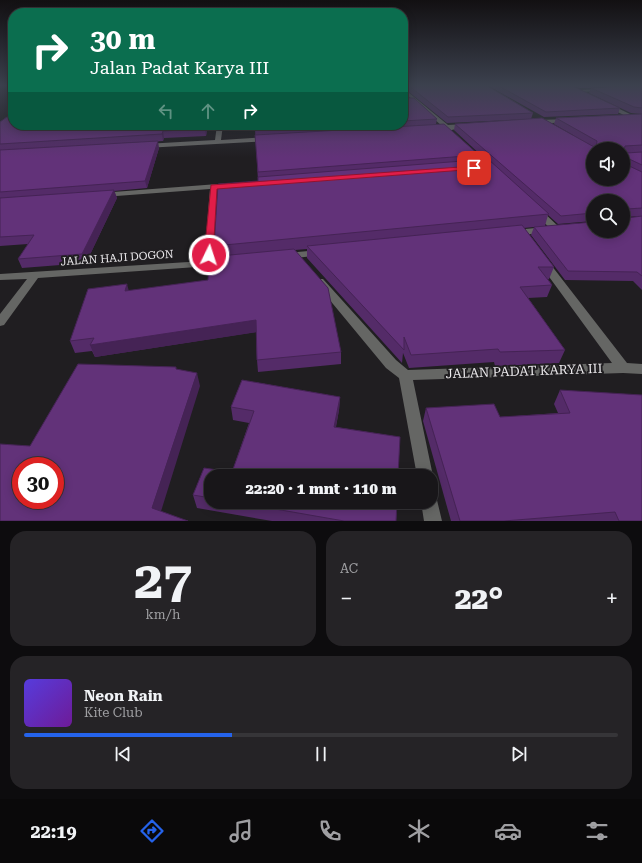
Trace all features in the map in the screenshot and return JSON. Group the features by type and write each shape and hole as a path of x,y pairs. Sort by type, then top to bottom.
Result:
{"street":[{"path":"427,109 457,137"},
{"path":"614,117 633,116 617,109"},
{"path":"532,115 554,127"},
{"path":"529,123 575,120"},
{"path":"429,129 469,126"},
{"path":"218,142 219,130"},
{"path":"140,146 273,138"},
{"path":"95,196 238,185"},
{"path":"210,264 209,255 214,187"},
{"path":"506,234 560,228 533,208"},
{"path":"521,232 530,245"},
{"path":"276,258 328,252"},
{"path":"298,255 391,364 405,375 423,469"},
{"path":"540,257 623,368"},
{"name":"JALAN HAJI DOGON","path":"0,277 232,262"},
{"path":"0,322 34,276"},
{"name":"JALAN PADAT KARYA III","path":"405,375 623,368 642,369"},
{"path":"431,509 433,521"}],"building":[{"path":"408,109 426,109 437,119 408,121"},
{"path":"438,109 527,109 533,113 448,117"},
{"path":"541,109 596,109 546,112"},
{"path":"642,114 642,145 630,146 630,142 597,141 556,118"},
{"path":"8,116 8,130 184,130 163,131 162,134 0,144 0,122"},
{"path":"542,118 586,142 586,186 630,186 630,166 642,172 642,208 630,209 630,194 586,194 586,214 561,216 455,124"},
{"path":"444,124 479,155 258,172 255,135 341,130 408,130 408,126"},
{"path":"158,141 145,181 0,192 0,150"},
{"path":"642,152 642,165 630,159 630,153"},
{"path":"488,159 549,214 214,246 218,184 258,181 258,177"},
{"path":"114,190 82,254 18,259 34,235 0,237 0,198"},
{"path":"642,216 642,276 637,272 568,271 534,227 586,223 586,238 630,238 630,218"},
{"path":"522,225 554,267 538,267 552,285 520,287 565,350 500,352 498,349 411,355 404,337 404,350 307,246"},
{"path":"294,249 328,288 341,352 257,360 256,320 90,345 94,338 70,341 88,289 127,284 125,291 208,280 209,257"},
{"path":"78,364 176,367 176,369 197,373 152,508 188,521 0,521 0,444 30,446"},
{"path":"242,380 340,397 334,427 400,437 398,469 233,469 254,411 231,407"},
{"path":"560,390 642,395 642,521 619,521 615,512 504,521 460,521 426,408 494,404 500,417 570,413"},
{"path":"204,468 211,469 204,469 204,497 193,495"},
{"path":"275,509 397,509 396,521 344,521"}],"route":[{"path":"209,255 214,187 474,168"}]}
